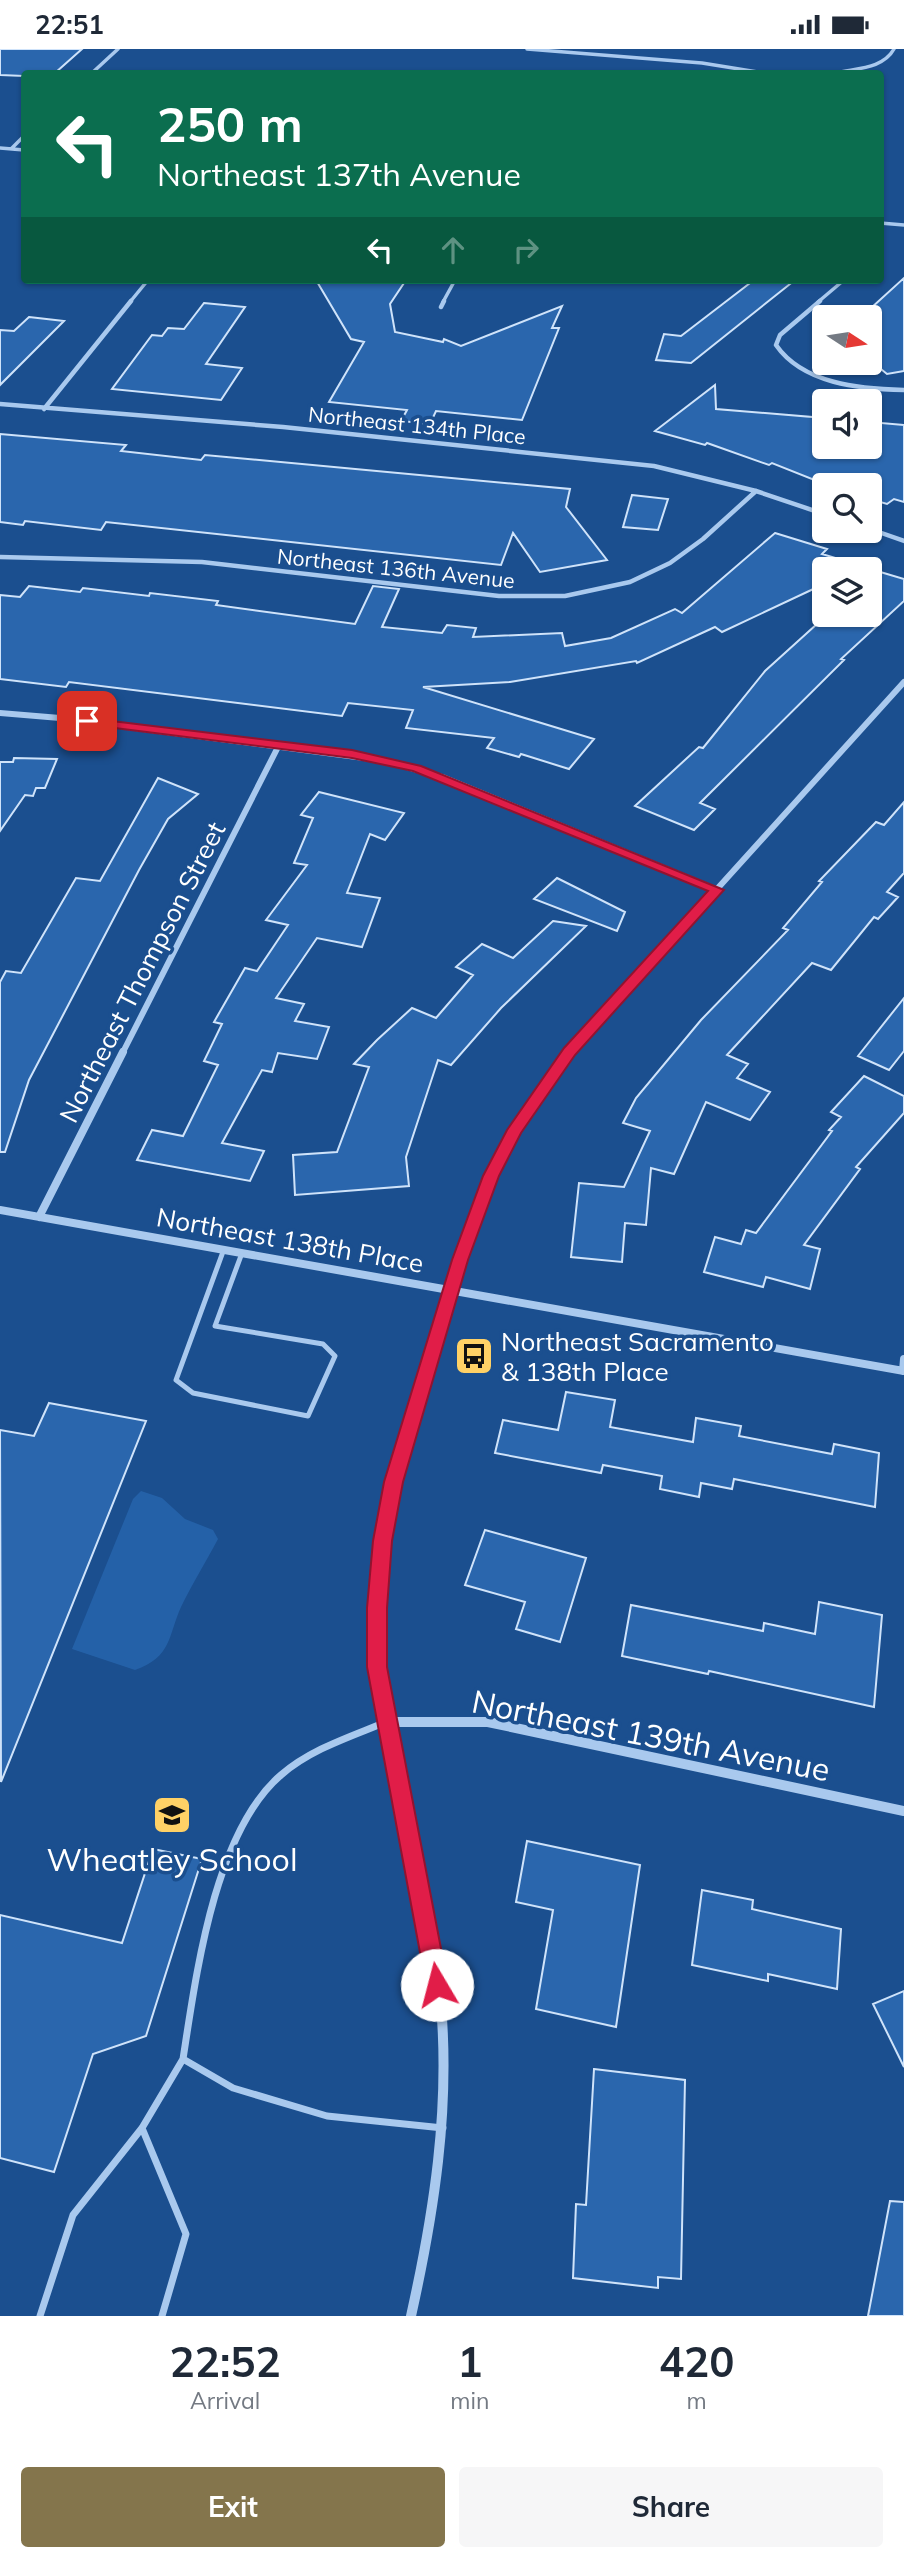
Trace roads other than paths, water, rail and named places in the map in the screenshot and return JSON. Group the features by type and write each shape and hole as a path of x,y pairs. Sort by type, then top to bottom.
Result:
{"street":[{"path":"95,70 118,49"},
{"path":"527,49 702,63 745,70"},
{"path":"848,70 890,58 894,49"},
{"path":"11,149 21,139"},
{"path":"0,148 21,150"},
{"path":"884,223 904,225"},
{"path":"44,409 145,284"},
{"path":"441,307 453,284"},
{"path":"839,284 780,335 776,345 779,353 794,364 843,385 877,390 904,390"},
{"name":"Northeast 134th Place","path":"0,404 296,429 654,466 756,491 812,510"},
{"name":"Northeast 136th Avenue","path":"0,557 202,562 499,596 533,599 564,597 622,583 672,562 756,491"},
{"path":"882,533 904,541"},
{"path":"411,2316 427,2248 442,2150 445,2060 434,1961 377,1667 377,1608 383,1541 394,1482 450,1289 491,1176 538,1093 569,1051 904,682"},
{"path":"0,713 352,754 416,768 717,890"},
{"name":"Northeast Thompson Street","path":"39,1217 279,745"},
{"name":"Northeast 138th Place","path":"0,1210 904,1371"},
{"path":"904,1359 904,1371"},
{"name":"Northeast 139th Avenue","path":"386,1722 488,1722 904,1811"}],"lane":[{"path":"224,1249 176,1380 192,1393 308,1416 335,1356 323,1344 215,1326 242,1253"},
{"path":"40,2316 73,2215 142,2128 183,2059 197,1967 223,1875 239,1833 270,1786 309,1755 386,1722"},
{"path":"183,2059 233,2088 327,2116 443,2128"},
{"path":"142,2128 186,2234 162,2316"}],"place":[{"name":"Northeast Sacramento & 138th Place","path":"474,1356"},
{"name":"Wheatley School","path":"172,1815"}]}
